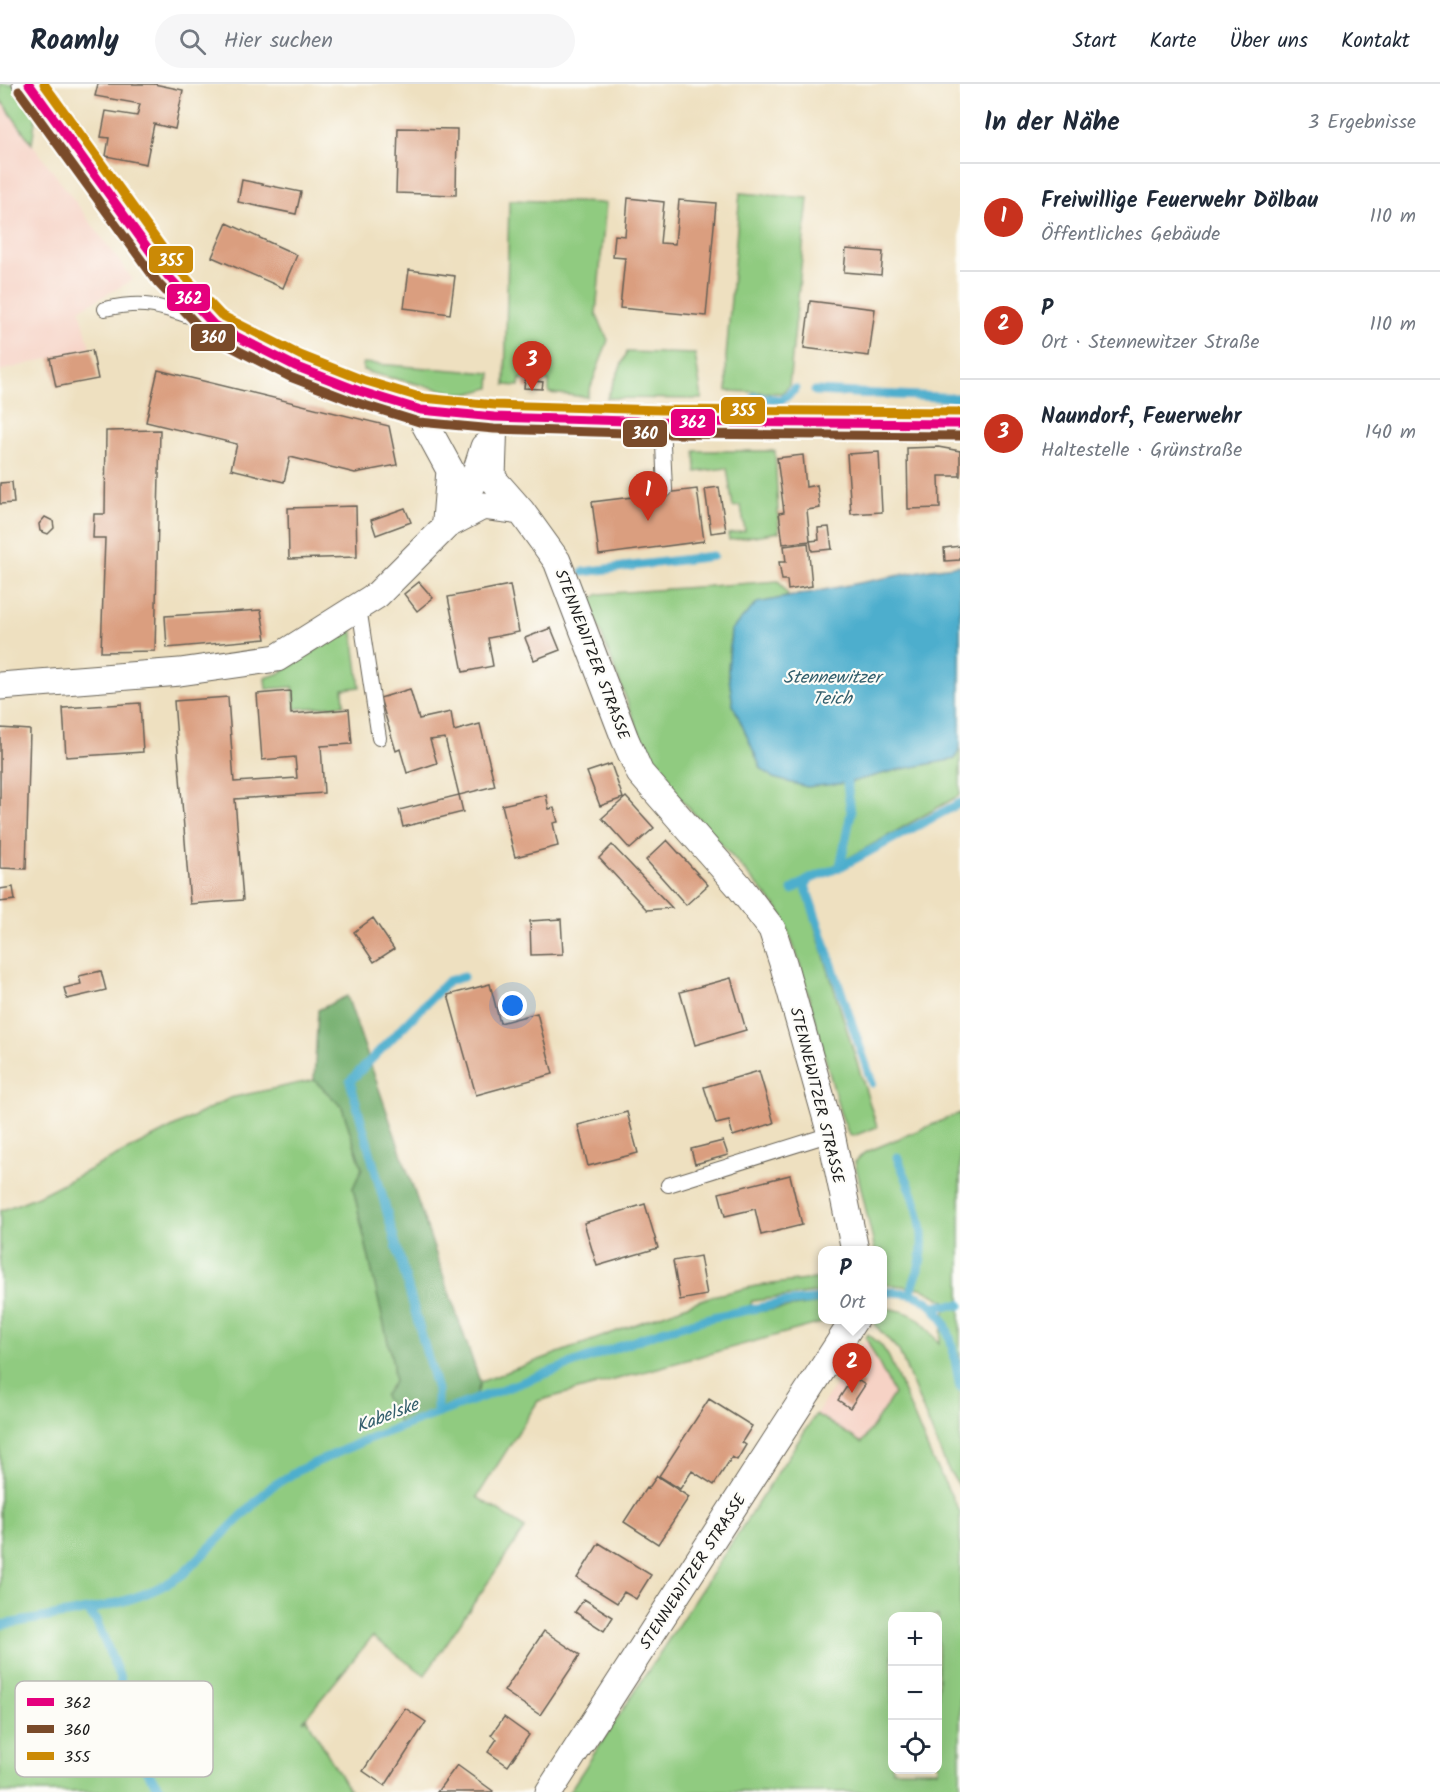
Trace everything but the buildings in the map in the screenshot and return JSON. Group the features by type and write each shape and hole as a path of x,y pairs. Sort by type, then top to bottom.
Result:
{"street":[{"path":"29,84 168,276 214,325 295,366 358,391 422,410 494,417 662,422 960,424"},
{"path":"422,410 425,424 450,470 446,526"},
{"path":"0,686 180,672 277,658 377,595 446,526 472,484 494,417"},
{"name":"STENNEWITZER STRASSE","path":"494,417 492,478 521,511 557,561 640,773 739,886 771,929 831,1134 854,1246"},
{"path":"446,526 483,506 521,511"},
{"name":"STENNEWITZER STRASSE","path":"549,1792 851,1324"}],"lane":[{"path":"105,309 125,305 155,305 214,325"},
{"path":"662,422 665,490"},
{"path":"359,607 379,738"},
{"path":"668,1185 831,1134"}],"shaded area":[{"path":"0,100 133,280 80,309 90,348 0,371"},
{"path":"866,1338 894,1394 862,1443 816,1414"}],"green space":[{"path":"0,84 13,84 36,115 32,144 0,99"},
{"path":"740,193 808,198 789,386 782,393 727,391 726,357"},
{"path":"509,200 606,203 596,314 608,340 587,397 549,393 549,381 520,379 519,386 505,385"},
{"path":"627,352 695,354 702,399 607,398"},
{"path":"363,363 491,373 490,388 468,394 456,393 371,373 363,370"},
{"path":"695,451 775,451 779,532 729,540 728,534 745,531 741,506 733,507 727,468 696,472"},
{"path":"779,581 789,596 757,604 731,630 728,671 733,705 847,783 897,770 955,759 960,746 960,795 847,859 801,882 877,1127 853,1136 849,1135 840,1112 799,961 782,915 665,781 655,766 638,730 590,600 599,594"},
{"path":"352,626 360,687 343,689 344,705 295,709 293,687 266,689 265,678 280,673"},
{"path":"347,996 480,1382 476,1397 400,1424 384,1396 394,1382 393,1364 353,1188 362,1168 342,1107 314,1080 318,1010"},
{"path":"314,1080 342,1107 362,1168 353,1188 393,1364 394,1382 476,1397 480,1382 712,1296 756,1286 818,1278 818,1293 752,1301 748,1313 818,1304 818,1324 538,1401 477,1497 525,1528 425,1675 372,1637 303,1721 307,1719 350,1792 0,1792 0,1211 38,1196 230,1098"},
{"path":"960,1113 960,1488 946,1466 899,1351 875,1325 887,1324 887,1309 902,1311 916,1317 939,1343 947,1302 921,1288 887,1284 887,1246 874,1246 855,1162 864,1153"},
{"path":"868,1334 881,1345 889,1357 932,1459 960,1512 960,1792 569,1792 816,1414 862,1443 894,1394 866,1338"}],"water":[{"name":"Stennewitzer Teich","path":"960,565 960,746 955,759 897,770 847,783 807,787 773,778 761,768 733,705 728,671 731,630 757,603"}],"waterway":[{"path":"755,397 782,400 795,389"},
{"path":"815,391 960,398"},
{"path":"583,572 713,556"},
{"path":"847,783 851,813 840,867 810,879 805,885 872,1083"},
{"path":"838,868 960,803"},
{"path":"792,890 808,880"},
{"path":"437,1413 437,1390 350,1081 448,981 463,977"},
{"path":"897,1157 908,1181 922,1232 921,1258 910,1294"},
{"name":"Kabelske","path":"887,1292 914,1295 933,1306 940,1315 950,1338 960,1387"},
{"name":"Kabelske","path":"0,1625 119,1603 163,1586 183,1574 271,1487 299,1470 370,1438 662,1331 713,1317 783,1303 818,1299"},
{"path":"933,1306 960,1305"},
{"path":"87,1610 97,1622 120,1681"},
{"path":"151,1777 162,1792"}],"transit line":[{"name":"362","path":"29,84 168,276 214,325 295,366 359,391 421,410 494,417 662,422 960,424"},
{"name":"355","path":"44,84 177,268 221,315 300,355 363,380 423,398 495,405 662,410 960,412"},
{"name":"360","path":"19,91 158,283 206,334 290,377 355,402 419,422 494,429 662,434 960,436"}],"place":[{"name":"Naundorf, Feuerwehr","path":"532,391"},
{"name":"Freiwillige Feuerwehr Dölbau","path":"648,521"},
{"name":"P","path":"852,1393"}]}
